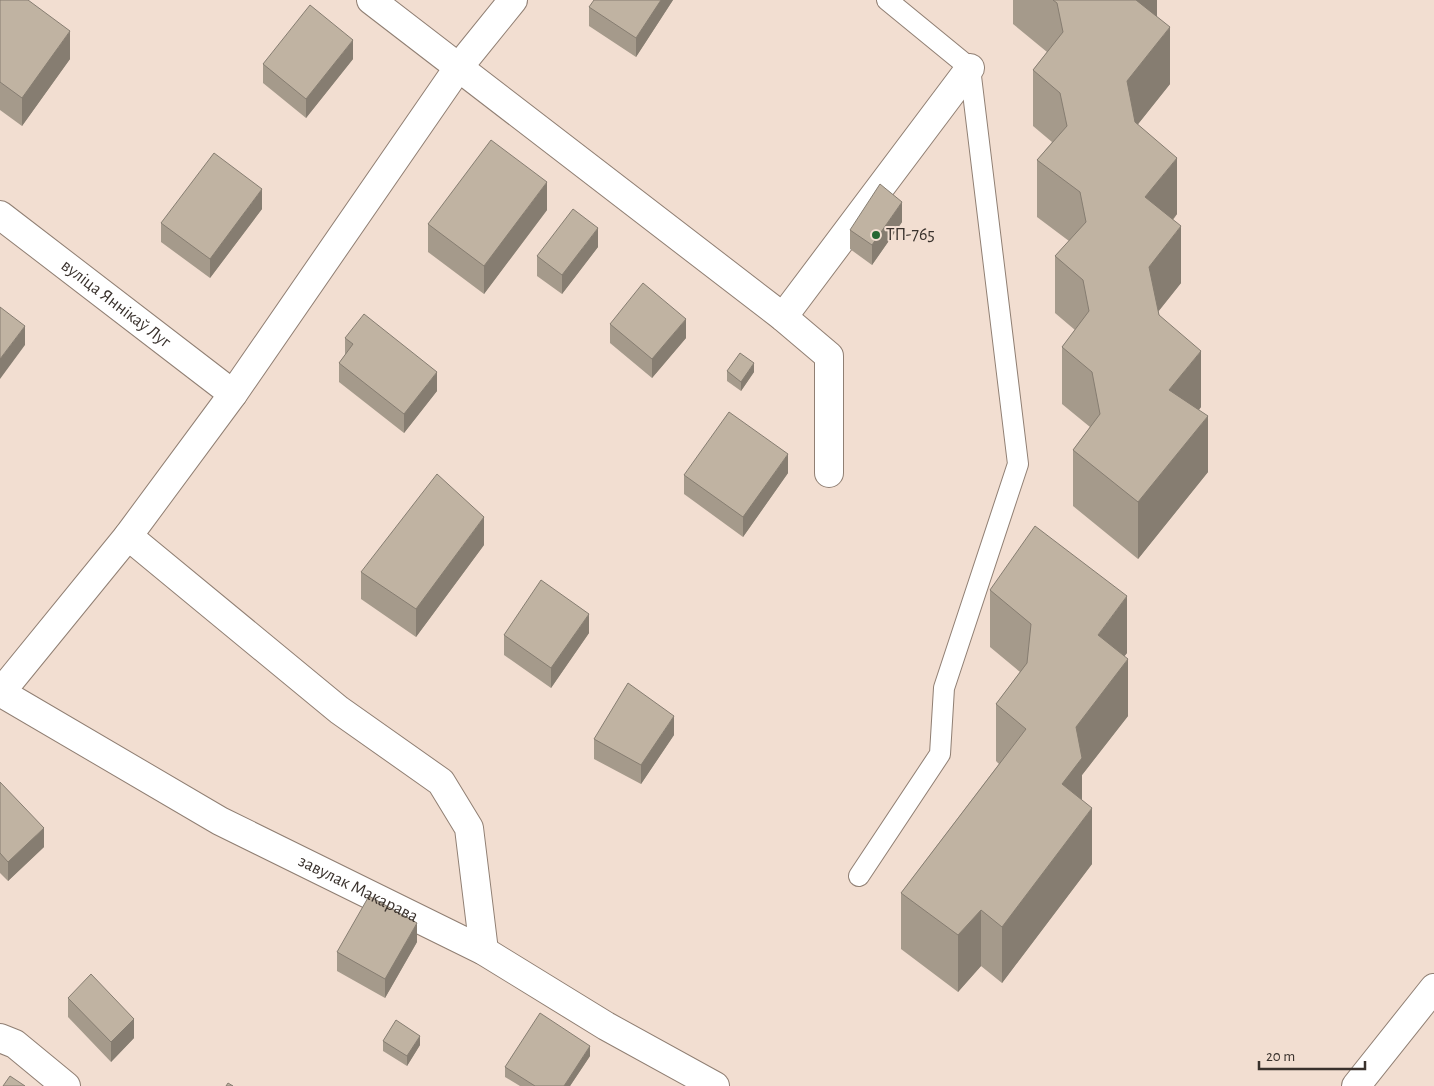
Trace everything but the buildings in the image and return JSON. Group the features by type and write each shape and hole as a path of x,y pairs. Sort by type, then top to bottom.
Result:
{"street":[{"path":"371,0 783,317 829,356 829,473"},
{"path":"0,692 128,536 233,394 458,68 513,0"},
{"path":"783,317 970,68"},
{"name":"вуліца Яннікаў Луг","path":"0,215 233,394"},
{"path":"128,536 339,710 441,782 468,828 484,951"},
{"name":"завулак Макарава","path":"0,692 220,822 484,951 606,1026 715,1086"},
{"path":"1356,1086 1434,988"},
{"path":"0,1038 15,1044 66,1086"}],"lane":[{"path":"859,876 940,754 944,688 1018,464 970,68 888,0"}],"place":[{"name":"ТП-765","path":"876,235"}]}
